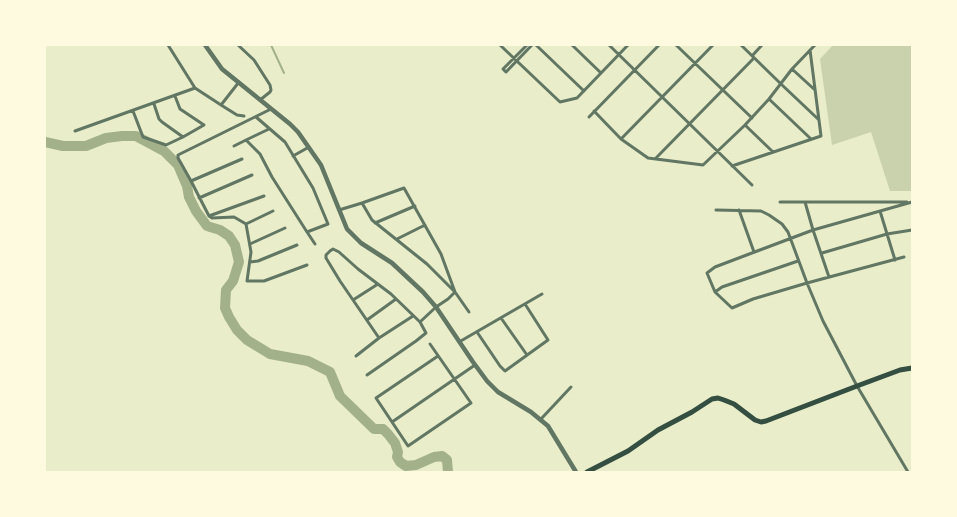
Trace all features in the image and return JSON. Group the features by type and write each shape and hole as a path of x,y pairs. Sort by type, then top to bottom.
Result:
{"main road":[{"path":"587,472 628,451 658,430 712,399 724,400 761,422 900,370 912,368"}],"street":[{"path":"168,45 195,88 238,115 244,116"},
{"path":"205,45 222,69 298,132 321,165 346,229 361,243 392,263 423,292 436,307 487,381 498,392 548,426 576,472"},
{"path":"238,45 254,60 270,85 270,92 260,100"},
{"path":"500,45 560,102 577,98 628,45"},
{"path":"515,60 527,45"},
{"path":"515,60 532,45"},
{"path":"536,45 584,92"},
{"path":"572,45 601,73"},
{"path":"609,45 752,184"},
{"path":"589,116 659,45"},
{"path":"676,45 752,118"},
{"path":"620,139 714,45"},
{"path":"741,45 819,119"},
{"path":"656,159 753,57 762,45"},
{"path":"594,111 620,139 648,158 702,165 752,118 812,47"},
{"path":"732,166 821,136 812,47"},
{"path":"792,69 815,90"},
{"path":"221,105 239,82"},
{"path":"75,131 195,88"},
{"path":"133,111 143,137 166,145 204,125 180,109 175,96"},
{"path":"769,99 812,139"},
{"path":"154,104 162,122 183,137"},
{"path":"271,109 178,156 178,158 209,216 212,218 234,217 246,224 251,252 247,281 264,281 307,265"},
{"path":"256,116 285,142 313,188 328,224 307,232"},
{"path":"745,125 773,152"},
{"path":"234,146 269,129"},
{"path":"246,140 260,154 272,177 316,244"},
{"path":"294,156 309,147"},
{"path":"190,181 242,159"},
{"path":"199,198 252,175"},
{"path":"339,210 404,188 441,254 454,292"},
{"path":"209,216 264,196"},
{"path":"780,202 912,202"},
{"path":"805,202 829,277"},
{"path":"904,258 807,283 753,299 732,308 715,292 707,273 715,267 813,230 912,202"},
{"path":"362,203 372,220 427,264 454,292 469,312"},
{"path":"375,223 414,206"},
{"path":"716,210 761,211 782,224 788,232 823,321 857,386 908,472"},
{"path":"739,210 754,252"},
{"path":"880,211 895,260"},
{"path":"246,224 272,212"},
{"path":"396,239 425,225"},
{"path":"250,244 285,228"},
{"path":"822,253 888,234 912,230"},
{"path":"250,262 258,261 297,245"},
{"path":"367,375 426,333 420,322 396,299 339,252 330,251 326,258 379,338"},
{"path":"715,292 722,287 798,261"},
{"path":"353,300 378,284"},
{"path":"420,322 454,292"},
{"path":"460,342 542,294"},
{"path":"367,320 396,299"},
{"path":"477,332 505,371 548,340 525,304"},
{"path":"356,356 379,338 413,316"},
{"path":"501,318 527,355"},
{"path":"430,344 471,403 408,446 376,398 438,356"},
{"path":"392,422 475,365"},
{"path":"541,420 571,387"}],"green space":[{"path":"833,45 912,45 912,191 890,191 871,132 832,145 820,59"}],"waterway":[{"path":"271,45 284,73"},
{"path":"45,142 63,146 86,146 106,138 136,136 164,151 178,165 187,186 189,197 207,226 220,230 229,236 235,245 239,262 233,281 226,290 225,308 237,330 247,340 270,354 308,361 330,372 340,396 374,429 383,429 388,434 395,443 398,452 397,457 400,462 406,466 416,465 434,457 442,456 447,460 448,472"}]}
